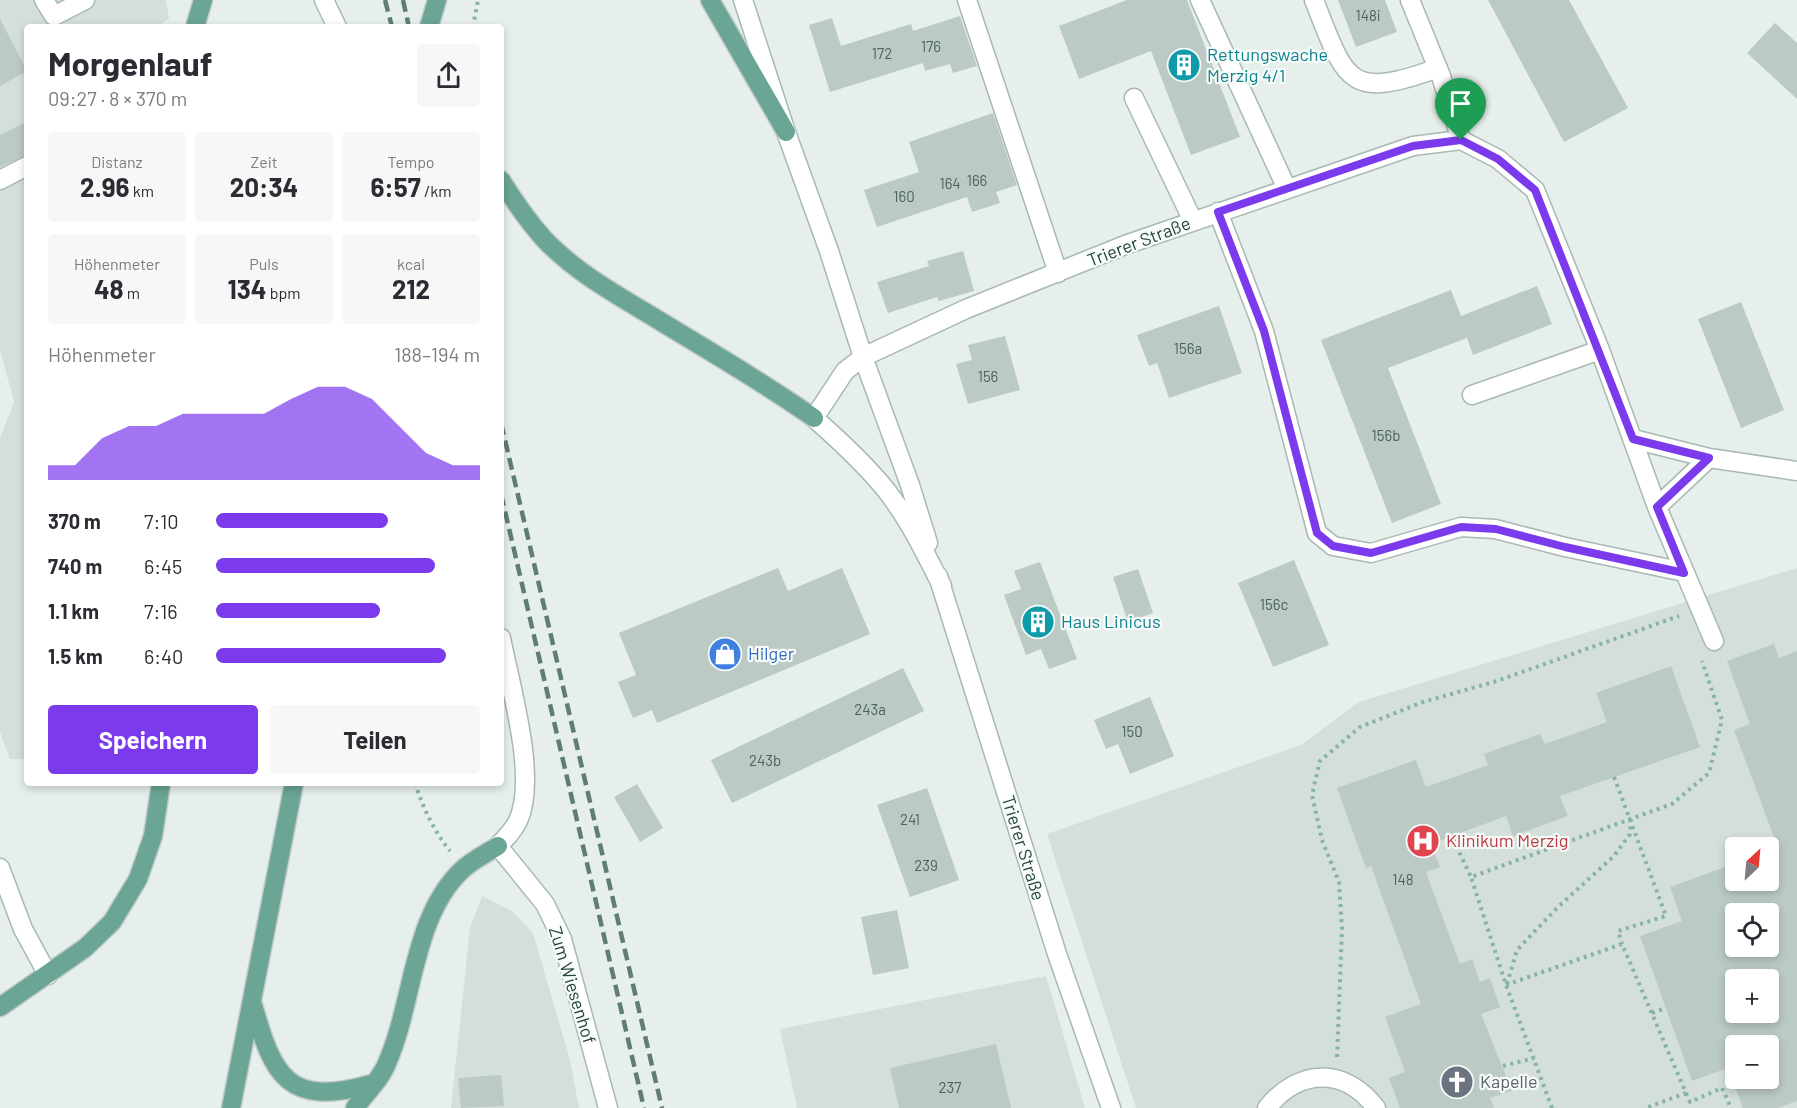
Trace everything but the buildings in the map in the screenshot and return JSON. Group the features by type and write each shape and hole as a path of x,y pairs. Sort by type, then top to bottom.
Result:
{"main road":[{"path":"196,24 203,0"},
{"path":"428,24 431,0"},
{"path":"429,24 438,0"},
{"path":"438,0 443,24"},
{"path":"710,0 786,132"},
{"path":"504,185 518,207 545,240 578,268 617,295 775,391 814,418"},
{"path":"0,1007 85,948 112,922 138,879 153,836 161,786"},
{"path":"231,1108 293,786"},
{"path":"356,1108 386,1067 397,1039 432,911 449,884 464,867 498,846"},
{"path":"252,1002 267,1054 275,1071 289,1088 307,1097 323,1100 351,1094 373,1083"}],"street":[{"path":"52,14 85,0"},
{"path":"324,0 336,24"},
{"name":"Trierer Straße","path":"743,0 863,357 910,486 1057,954 1111,1108"},
{"path":"967,0 1058,273"},
{"path":"1200,0 1287,189"},
{"path":"1314,0 1336,57 1352,76 1369,85 1400,81 1438,68"},
{"path":"1410,0 1438,68 1461,140 1498,159 1535,190 1600,350 1657,507 1714,642"},
{"path":"1134,98 1192,221"},
{"name":"Trierer Straße","path":"942,586 915,534 886,490 814,418 845,371 863,357 966,309 1192,221 1413,146 1461,140"},
{"path":"0,180 24,168"},
{"path":"1218,212 1264,331 1317,533 1333,546 1371,553 1461,527 1496,529 1565,547 1684,573"},
{"path":"1472,395 1600,350"},
{"path":"1633,439 1709,458 1797,471"},
{"path":"1657,507 1709,458"},
{"path":"498,846 511,834 519,820 525,796 526,765 504,653"},
{"name":"Zum Wiesenhof","path":"498,846 545,904 562,939 608,1108"},
{"path":"0,868 23,929 48,975"},
{"path":"1267,1108 1280,1092 1297,1082 1317,1077 1337,1079 1353,1085 1367,1096 1376,1108"}],"path":[{"path":"474,24 478,0"},
{"path":"1337,1079 1342,929 1339,882 1322,840 1312,795 1320,761 1360,727 1423,702 1497,681 1700,609"},
{"path":"1471,878 1672,804 1709,772 1722,720 1701,658 1714,642"},
{"path":"1614,777 1666,916 1618,931 1622,944 1690,1101 1722,1088 1731,1108"},
{"path":"416,786 438,836 464,867"},
{"path":"1506,985 1517,950 1558,907 1614,856 1630,834 1631,819"},
{"path":"1453,839 1471,878 1506,985 1552,1108"},
{"path":"1506,985 1622,944"},
{"path":"1652,1013 1666,1008"},
{"path":"1503,1066 1534,1058"},
{"path":"1646,1108 1686,1093"}],"shaded area":[{"path":"0,0 166,0 169,19 161,24 24,24 24,759 10,759 0,732 0,438 14,402 0,350"},
{"name":"Klinikum Merzig","path":"1797,568 1797,1108 1136,1108 1047,834 1301,745 1359,702"},
{"path":"482,896 512,911 533,933 570,1060 579,1108 451,1108 470,928"},
{"path":"1046,976 1085,1108 797,1108 780,1029"}],"railway":[{"path":"385,0 391,24"},
{"path":"403,0 408,24"},
{"path":"504,436 662,1108"},
{"path":"504,507 644,1108"}],"place":[{"name":"Rettungswache Merzig 4/1","path":"1184,65"},
{"name":"Haus Linicus","path":"1038,622"},
{"name":"Hilger","path":"725,654"},
{"name":"Klinikum Merzig","path":"1423,841"},
{"name":"Kapelle","path":"1457,1082"}],"route":[{"path":"1461,140 1498,159 1535,190 1600,350 1633,439 1709,458 1657,507 1684,573 1565,547 1496,529 1461,527 1371,553 1333,546 1317,533 1264,331 1218,212 1413,146 1461,140"}]}
